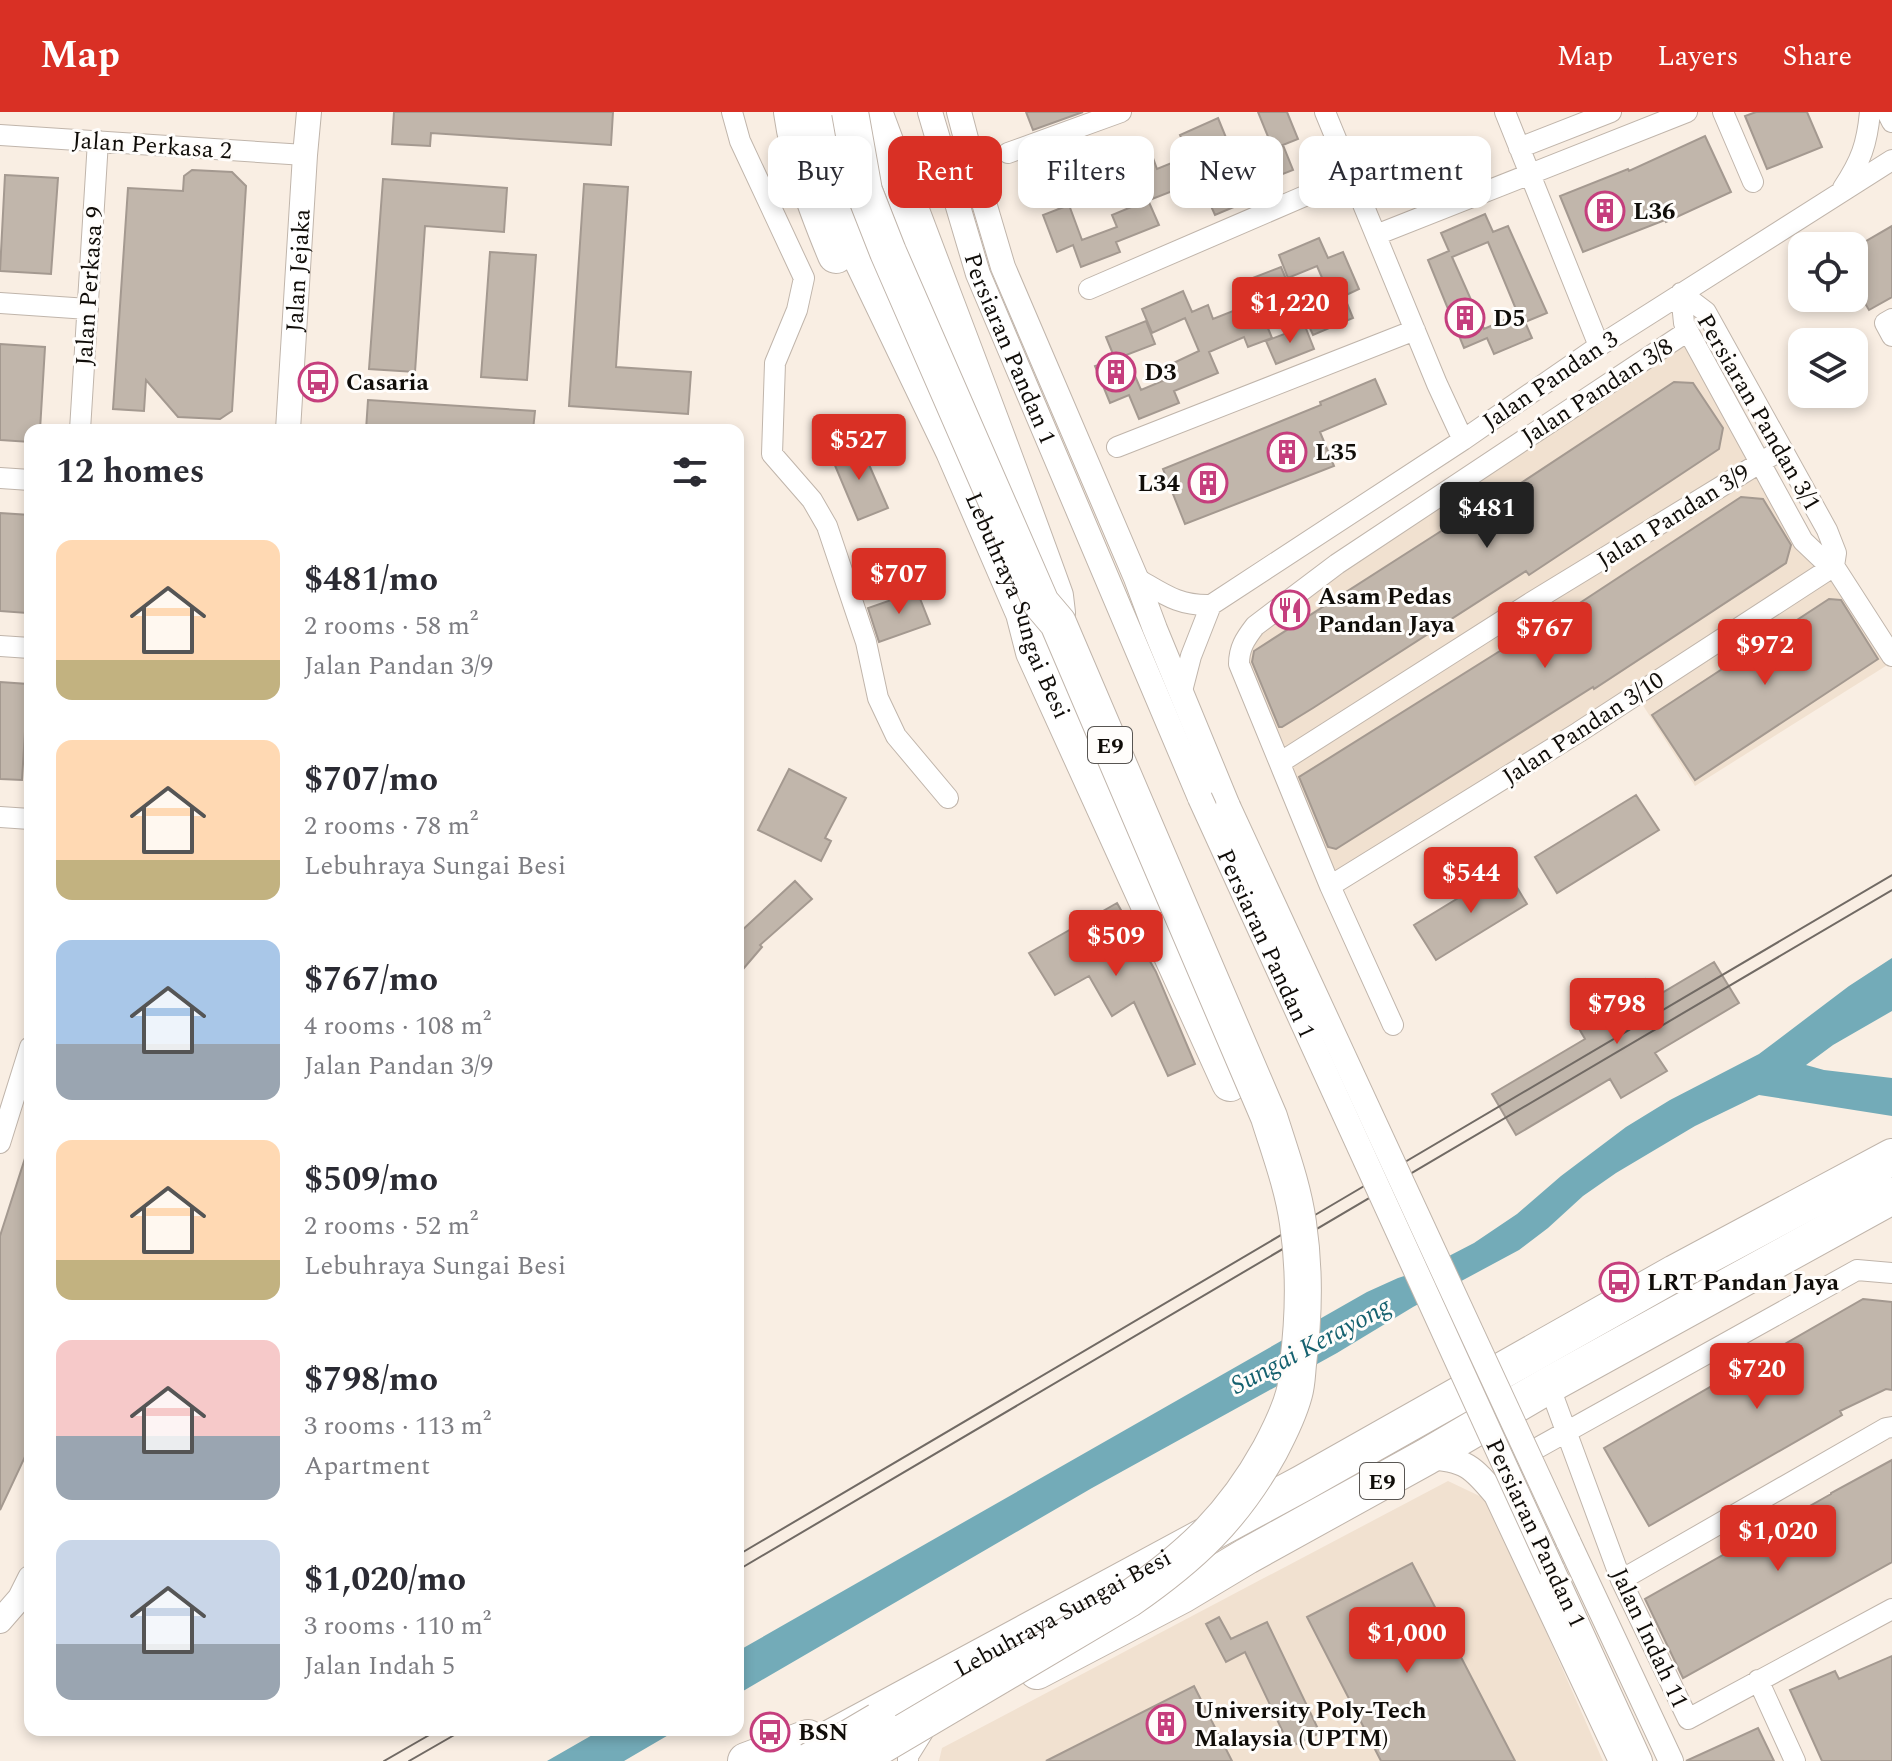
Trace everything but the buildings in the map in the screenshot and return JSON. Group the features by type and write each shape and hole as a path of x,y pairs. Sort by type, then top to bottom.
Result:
{"highway":[{"path":"792,112 797,136"},
{"path":"806,136 807,127 816,115 824,112"},
{"name":"Lebuhraya Sungai Besi","path":"810,1761 1086,1597 1133,1567 1179,1531 1216,1491 1268,1398 1284,1311 1278,1224 1271,1185 1230,1083 1034,652 1024,613 954,451 857,249 841,200 824,112"},
{"path":"867,115 1013,477 1055,596 1058,623"},
{"name":"Lebuhraya Sungai Besi","path":"855,1761 1129,1599 1165,1574 1208,1537 1254,1479 1278,1436 1294,1394 1302,1330 1298,1222 1269,1117 1058,623 1041,603 888,252 864,191 867,115"},
{"path":"817,208 840,263 1010,620 1034,652"},
{"name":"E9","path":"869,1761 916,1746 1426,1457 1549,1385 1887,1172"},
{"name":"E9","path":"788,1761 1303,1483 1675,1273 1887,1172"},
{"path":"746,1761 877,1713"}],"street":[{"name":"Jalan Jejaka","path":"288,424 309,112"},
{"path":"732,112 740,141 804,278 797,310 775,363 772,454 812,500 827,526 866,642 878,698 896,736 948,798"},
{"name":"Persiaran Pandan 1","path":"930,112 978,274 1200,798 1640,1761"},
{"name":"Persiaran Pandan 1","path":"959,112 1003,267 1136,578 1228,806 1671,1761"},
{"path":"1008,153 1118,112"},
{"path":"1325,112 1335,136"},
{"path":"1505,112 1599,346"},
{"path":"1519,148 1610,112"},
{"path":"1376,235 1687,112"},
{"path":"1723,112 1753,182"},
{"path":"1838,194 1864,151 1870,112"},
{"path":"1887,112 1892,122"},
{"name":"Jalan Perkasa 2","path":"0,135 305,155"},
{"name":"Jalan Perkasa 9","path":"80,424 98,141"},
{"name":"Jalan Pandan 3","path":"1211,605 1463,440 1599,346 1892,160"},
{"path":"1089,289 1299,198"},
{"path":"1365,208 1463,440"},
{"name":"Persiaran Pandan 3/1","path":"1681,293 1684,323 1803,541 1834,566 1892,656"},
{"name":"Persiaran Pandan 3/1","path":"1681,293 1706,312 1827,530 1836,553 1834,566"},
{"path":"0,303 88,309"},
{"path":"1892,319 1885,323 1892,336"},
{"path":"1117,447 1415,330"},
{"name":"Jalan Pandan 3/8","path":"1281,762 1239,664 1239,651 1255,626 1337,564 1688,331"},
{"name":"Jalan Pandan 3/9","path":"1281,762 1532,602 1781,450"},
{"path":"0,478 24,480"},
{"path":"1320,533 1337,564"},
{"name":"Jalan Pandan 3/10","path":"1330,886 1590,724 1834,566"},
{"path":"1136,578 1176,601 1211,605 1191,656 1182,691"},
{"path":"0,646 24,648"},
{"path":"1281,762 1330,886 1393,1025"},
{"path":"0,817 24,819"},
{"path":"0,1143 24,1066"},
{"path":"1496,1495 1500,1478 1516,1459 1857,1270 1892,1273"},
{"name":"Jalan Indah 11","path":"1549,1385 1621,1580 1688,1719 1892,1609"},
{"path":"1621,1580 1892,1427"},
{"path":"1426,1457 1449,1458 1467,1465 1496,1495 1621,1761"},
{"path":"0,1621 24,1590"},
{"path":"1758,1680 1795,1761"}],"shaded area":[{"path":"1684,341 1889,664 1695,786 1633,690 1333,875 1245,661 1252,640 1344,566"},
{"path":"1448,1481 1488,1500 1603,1761 939,1761 942,1748"}],"water":[{"name":"Sungai Kerayong","path":"1892,958 1892,1011 1833,1045 1806,1065 1892,1078 1892,1116 1759,1095 1695,1126 1583,1196 1519,1250 1092,1488 744,1691 744,1648 1367,1292 1420,1271 1474,1243 1517,1214 1626,1127 1670,1100 1759,1054 1849,986"},
{"path":"591,1736 667,1736 624,1761 547,1761"}],"tram line":[{"path":"744,1551 1892,875"},
{"path":"744,1566 1892,890"},
{"path":"384,1761 428,1736"},
{"path":"409,1761 453,1736"}],"place":[{"name":"L36","path":"1605,211"},
{"name":"D5","path":"1465,318"},
{"name":"D3","path":"1116,372"},
{"name":"Casaria","path":"318,382"},
{"name":"L35","path":"1287,452"},
{"name":"L34","path":"1208,483"},
{"name":"Asam Pedas Pandan Jaya","path":"1290,610"},
{"name":"LRT Pandan Jaya","path":"1619,1282"},
{"name":"University Poly-Tech Malaysia (UPTM)","path":"1166,1724"},
{"name":"BSN","path":"770,1732"}]}
